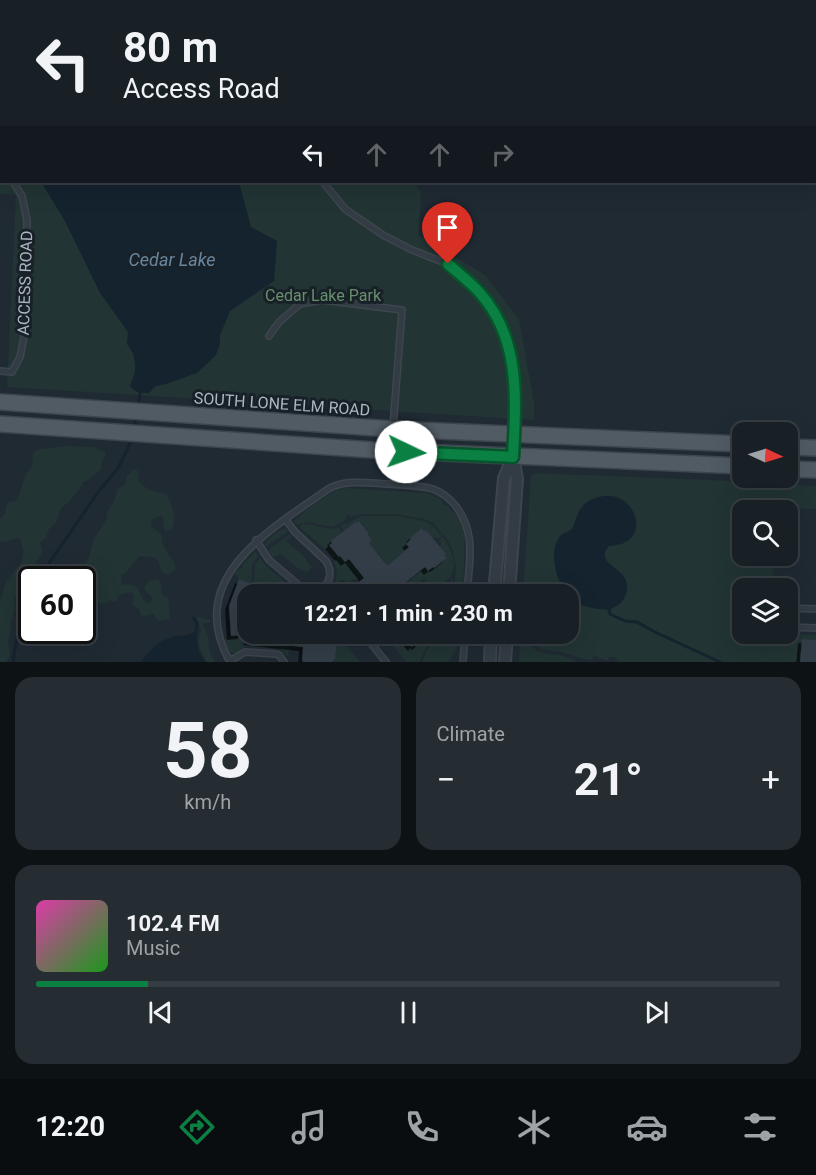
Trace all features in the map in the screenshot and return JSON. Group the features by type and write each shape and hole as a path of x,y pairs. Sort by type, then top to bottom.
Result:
{"main road":[{"name":"SOUTH LONE ELM ROAD","path":"0,402 392,429 732,444"},
{"path":"0,424 373,450 732,466"},
{"path":"798,447 816,448"},
{"path":"798,469 816,470"}],"street":[{"path":"510,584 517,479 513,457 514,434"},
{"path":"495,584 504,478 513,457"},
{"path":"490,662 491,644"},
{"path":"505,662 506,644"}],"lane":[{"name":"ACCESS ROAD","path":"0,371 12,372 20,357 24,338 27,220 22,196 14,183"},
{"path":"324,183 345,209 383,235 412,250 448,264 479,292 490,306 507,340 512,361 516,388 514,434"},
{"path":"269,336 279,322 300,304 322,300 402,310 392,429"},
{"path":"284,662 279,655 247,652 230,662 218,635 216,613 221,590 231,570 256,540 328,489 341,483 416,486 434,489 452,501 469,530 468,584"},
{"path":"256,540 269,560 307,591 322,589 329,581 329,566 294,532 285,519"},
{"path":"798,608 816,609"},
{"path":"798,627 816,628"},
{"path":"371,644 386,662"},
{"path":"463,662 464,644"}],"green space":[{"name":"Cedar Lake Park","path":"0,183 414,183 421,192 419,235 485,275 519,319 534,402 534,420 7,387 16,195 0,194"},
{"path":"67,446 94,447 105,452 105,457 102,460 101,469 84,481 69,502 61,508 56,522 40,544 43,552 34,566 19,566 24,551 20,538 0,542 0,519 4,515 8,502 16,500 19,495 26,474 32,467 33,453 40,449"},
{"path":"134,469 138,471 139,482 149,490 166,494 174,516 172,529 164,530 163,517 160,516 153,519 151,526 161,534 163,545 176,569 166,574 156,558 140,556 121,576 121,582 124,585 136,587 146,603 149,603 152,597 144,588 149,581 158,580 161,583 162,595 168,598 170,619 158,621 153,614 141,615 139,609 132,604 134,595 131,592 119,595 116,602 110,600 99,603 96,597 96,566 85,566 93,541 107,518 117,490 126,483 127,476"},
{"path":"534,473 732,481 732,488 816,486 816,509 798,508 798,500 732,500 732,566 773,566 773,578 732,578 732,644 798,644 798,634 816,635 816,640 802,640 800,662 618,662 615,657 605,660 595,655 592,660 539,648 535,644 579,644 579,601 624,576 608,563 605,555 609,546 624,543 585,503 572,529 554,550 556,568 562,584 524,584 531,475"},
{"path":"345,488 426,493 437,497 460,520 465,534 463,584 455,584 456,567 452,548 447,539 433,523 424,519 395,514 362,514 346,516 347,519 333,527 311,523 297,525 294,521 312,506"},
{"path":"363,516 395,516 424,521 433,526 442,536 438,539 432,538 422,528 406,544 409,547 401,555 388,565 387,563 384,565 385,562 376,551 371,549 369,543 372,539 360,521 344,530 340,526"},
{"path":"303,524 338,527 342,532 329,546 339,557 354,562 365,579 362,581 359,578 349,584 341,580 338,584 334,584 337,569 334,561 322,546 299,527"},
{"path":"285,528 288,531 286,533 265,547 265,542 270,537"},
{"path":"290,534 291,538 286,541 307,559 306,561 312,567 306,573 281,554 273,557 268,550"},
{"path":"443,537 454,561 454,568 448,580 441,584 428,584 424,579 418,584 406,584 419,570 425,567 428,571 446,559 444,555 446,554 440,547 439,541"},
{"path":"255,552 258,556 252,565 251,584 239,579 235,573 243,567 243,564"},
{"path":"260,558 287,584 253,584 255,564"},
{"path":"18,567 18,591 14,598 15,607 10,622 11,631 8,641 10,653 6,662 0,662 0,601 6,582"},
{"path":"199,617 210,620 202,624 208,636 210,653 215,662 207,662 200,648 199,638 202,632 197,619"},
{"path":"230,636 237,637 237,644 242,644 244,647 232,653 225,640"},
{"path":"299,644 301,647 291,649 288,657 278,648 248,645"},
{"path":"345,644 360,662 333,662 336,651 332,645"},
{"path":"392,644 410,644 412,647 414,644 416,646 429,644 420,662 406,662"},
{"path":"433,644 458,644 448,662 422,662 428,648"},
{"path":"520,644 531,644 538,651 578,662 519,662"}],"water":[{"name":"Cedar Lake","path":"42,183 239,183 251,227 277,241 274,281 230,311 220,335 216,355 197,373 156,386 149,393 141,393 130,386 135,372 135,363 133,353 127,344 128,332 100,293 65,221"},
{"path":"616,497 624,501 635,515 636,521 635,533 631,538 624,543 609,546 605,553 605,558 625,578 627,585 623,600 609,610 579,604 579,584 561,584 554,563 556,544 560,536 573,528 579,511 585,504 596,498"},
{"path":"195,631 198,648 205,662 141,662 160,642"}],"building":[{"path":"359,521 369,533 372,540 369,543 388,565 409,547 406,544 410,538 422,528 447,558 428,571 425,567 404,584 356,584 364,578 349,559 345,562 329,545 355,522"},
{"path":"239,579 250,583 250,584 237,584"},
{"path":"237,584 237,635 231,636 229,606"},
{"path":"802,639 816,640 816,662 800,662"},
{"path":"276,644 337,644 335,659 333,662 304,662 302,661 303,647"}],"waterway":[{"path":"138,406 140,393"},
{"path":"134,430 136,415"},
{"path":"47,566 99,491 119,467 132,439"},
{"path":"609,610 610,614 625,621 637,622 720,662"},
{"path":"193,618 197,623 196,632"},
{"path":"13,662 18,630"}],"route":[{"path":"406,452 513,457 516,388 507,340 490,306 479,292 448,264"}]}
